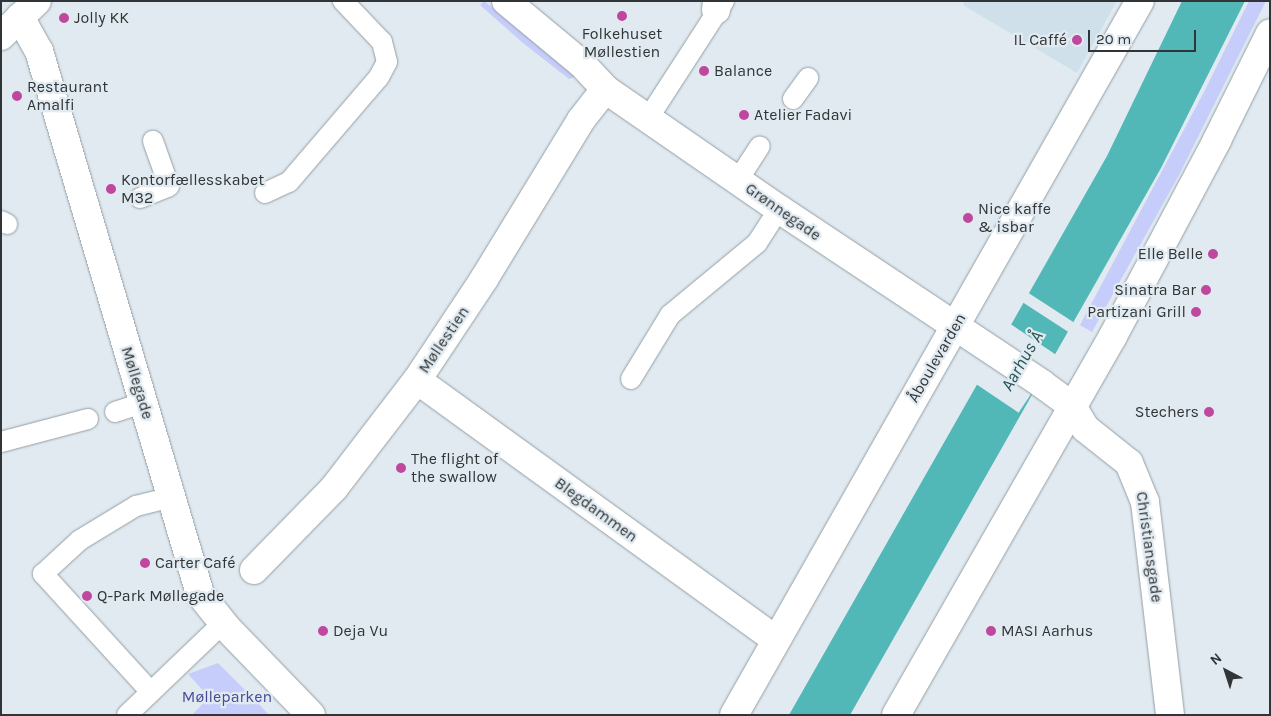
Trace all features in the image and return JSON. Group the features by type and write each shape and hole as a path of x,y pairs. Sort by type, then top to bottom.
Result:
{"street":[{"name":"Grønnegade","path":"506,1 582,64 605,89 779,209 1072,406"},
{"name":"Åboulevarden","path":"734,715 776,640 964,333 988,273 1140,1"},
{"path":"1,36 28,9"},
{"name":"Møllegade","path":"28,9 39,51 95,215 143,403 200,594 223,623 311,715"},
{"path":"896,715 1072,406 1213,149 1270,33"},
{"name":"Møllestien","path":"254,570 334,488 417,380 484,279 581,120 605,89"},
{"name":"Blegdammen","path":"417,380 776,640"},
{"name":"Christiansgade","path":"1072,406 1085,428 1129,463 1142,488 1170,715"}],"lane":[{"path":"265,193 289,182 379,77 387,62 382,42 343,1"},
{"path":"648,117 719,4"},
{"path":"793,99 808,78"},
{"path":"140,198 169,186 153,142"},
{"path":"738,180 760,146"},
{"path":"631,378 670,315 757,243 779,209"},
{"path":"116,412 143,403"},
{"path":"1,442 88,419"},
{"path":"150,691 43,574 80,540 136,506 171,497"},
{"path":"126,715 223,623"}],"shaded area":[{"path":"965,1 1117,1 1077,73 963,5"}],"green space":[{"path":"484,1 575,73 575,77 569,79 523,43 480,5"},
{"path":"1249,1 1266,1 1179,175 1092,332 1080,325 1204,92"},
{"name":"Mølleparken","path":"218,663 269,715 192,715 209,697 188,674"}],"water":[{"name":"Aarhus Å","path":"1182,1 1245,1 1161,168 850,715 789,715 1107,156"}],"pier":[{"path":"1027,292 1075,323 1069,332 1021,301"},
{"path":"1009,323 1057,355 1018,413 970,380"}],"place":[{"name":"Folkehuset Møllestien","path":"622,16"},
{"name":"Jolly KK","path":"64,18"},
{"name":"IL Caffé","path":"1077,40"},
{"name":"Balance","path":"704,71"},
{"name":"Restaurant Amalfi","path":"17,96"},
{"name":"Atelier Fadavi","path":"744,115"},
{"name":"Kontorfællesskabet M32","path":"111,189"},
{"name":"Nice kaffe & isbar","path":"968,218"},
{"name":"Elle Belle","path":"1213,254"},
{"name":"Sinatra Bar","path":"1206,290"},
{"name":"Partizani Grill","path":"1196,312"},
{"name":"Stechers","path":"1209,412"},
{"name":"The flight of the swallow","path":"401,468"},
{"name":"Carter Café","path":"145,563"},
{"name":"Q-Park Møllegade","path":"87,596"},
{"name":"Deja Vu","path":"323,631"},
{"name":"MASI Aarhus","path":"991,631"}]}
